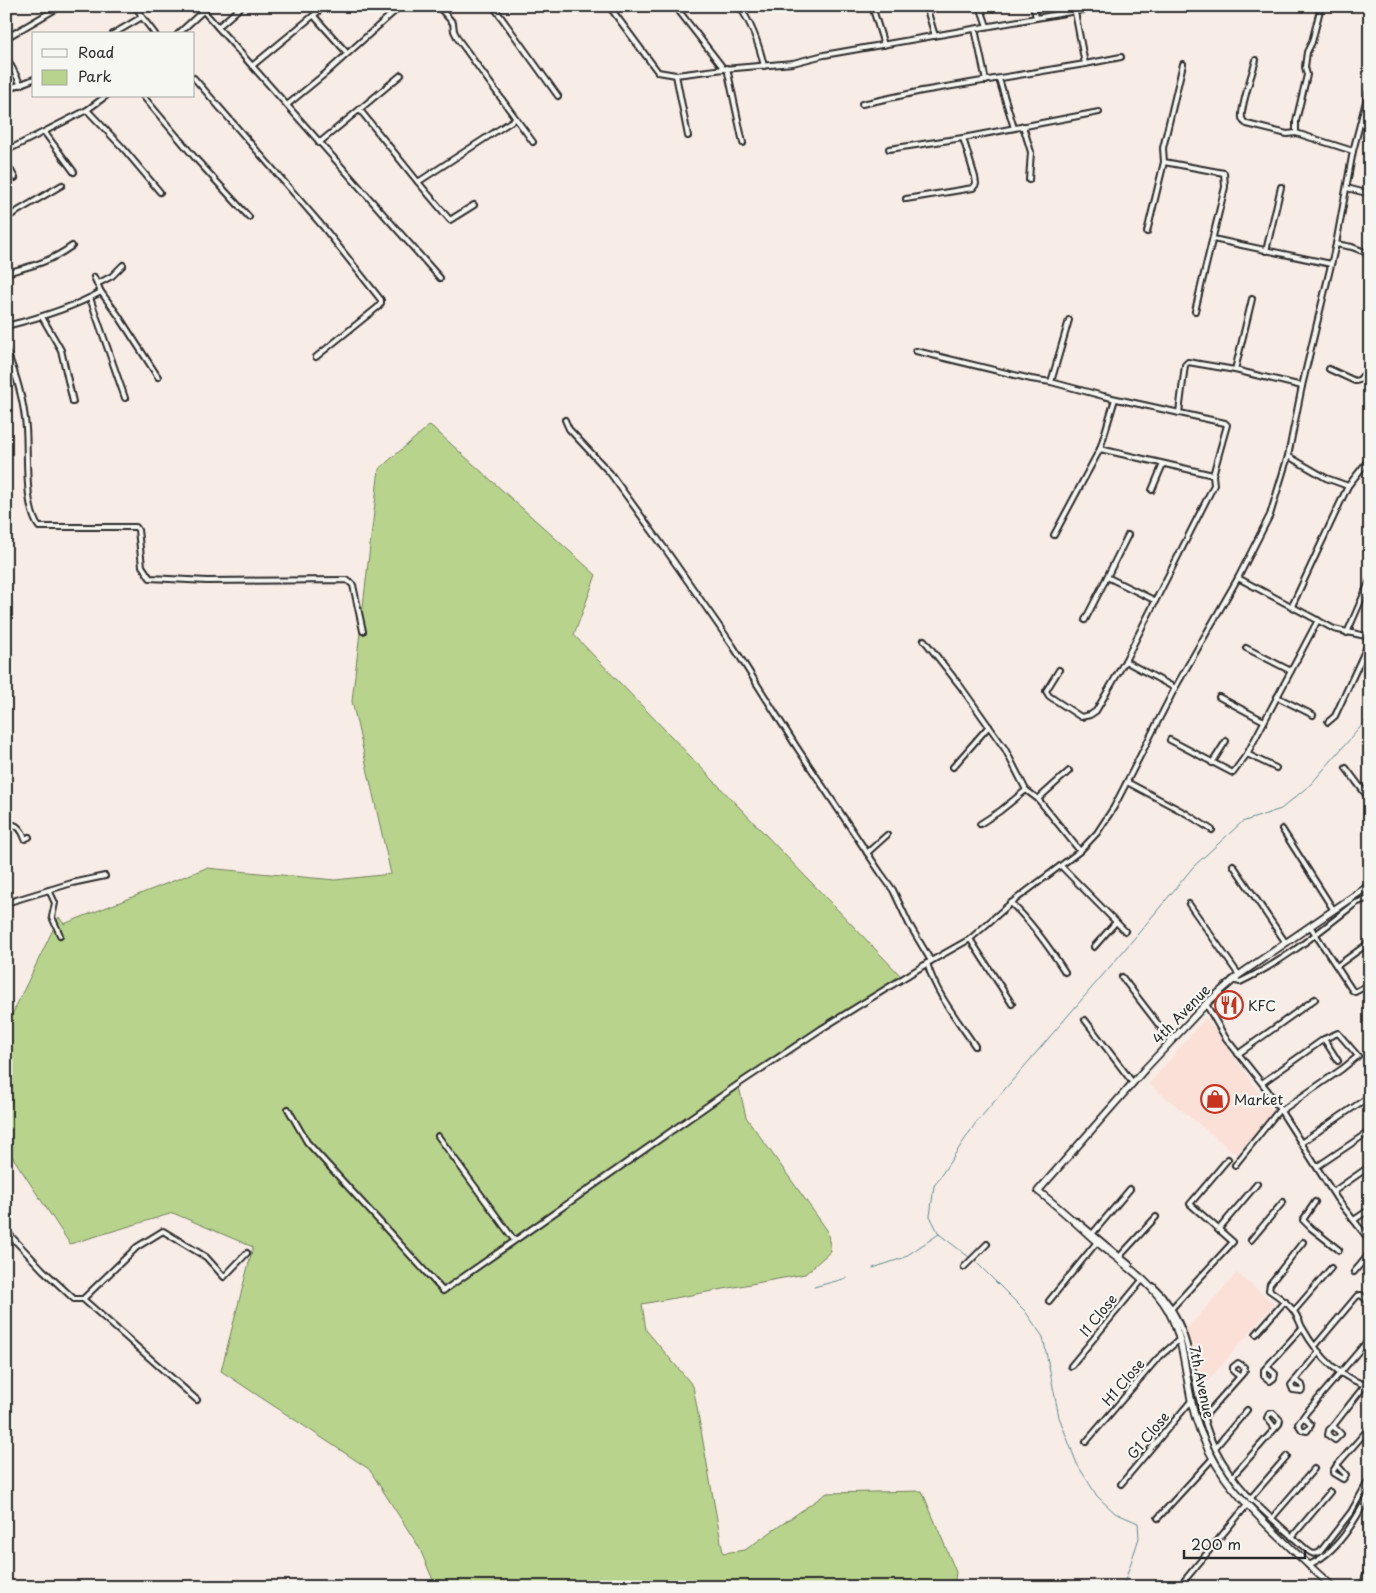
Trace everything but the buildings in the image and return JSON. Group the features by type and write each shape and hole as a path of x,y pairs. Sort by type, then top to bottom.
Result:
{"main road":[{"name":"4th Avenue","path":"1038,1191 1133,1083 1206,1004 1232,980 1370,884"},
{"name":"7th Avenue","path":"1038,1191 1143,1279 1168,1308 1180,1339 1191,1400 1203,1440 1212,1459 1247,1506 1333,1587"}],"street":[{"path":"6,38 61,6"},
{"path":"136,6 153,32"},
{"path":"199,6 440,278"},
{"path":"218,27 242,6"},
{"path":"252,66 325,6"},
{"path":"438,6 453,23 458,39 533,142"},
{"path":"493,6 558,96"},
{"path":"609,6 658,72 676,75 725,68 793,63 824,55 1105,6"},
{"path":"675,6 725,68 743,143"},
{"path":"739,6 747,17 756,38 764,66"},
{"path":"872,6 884,45"},
{"path":"926,6 936,36"},
{"path":"980,6 987,26"},
{"path":"1033,6 1036,17"},
{"path":"1296,133 1296,122 1307,75 1305,67 1307,52 1312,42 1320,6"},
{"path":"287,105 396,10"},
{"path":"180,32 203,11"},
{"path":"1075,12 1084,55 1084,64"},
{"path":"314,16 347,53"},
{"path":"116,32 142,17"},
{"path":"975,29 986,81"},
{"path":"6,56 21,85"},
{"path":"862,104 922,91 1121,57"},
{"path":"1256,60 1242,117 1244,122 1287,134 1296,133 1353,151"},
{"path":"1147,232 1164,162 1163,148 1183,64"},
{"path":"319,143 401,75"},
{"path":"676,75 688,136"},
{"path":"195,79 310,211 380,300 381,303 378,307 316,357"},
{"path":"999,79 1014,128"},
{"path":"6,94 13,88 32,80"},
{"path":"288,1109 307,1142 443,1291 748,1077 820,1029 970,939 1011,903 1090,842 1101,828 1127,782 1175,688 1238,578 1270,515 1288,456 1302,386 1336,244 1353,151 1370,86"},
{"path":"6,151 87,110 103,98"},
{"path":"145,98 196,159 250,217"},
{"path":"87,110 123,148 160,192"},
{"path":"360,110 450,220 474,206"},
{"path":"889,149 964,138 1099,112"},
{"path":"418,182 515,119"},
{"path":"1023,126 1031,152 1029,180"},
{"path":"44,132 74,172"},
{"path":"906,199 973,188 976,184 975,177 964,138"},
{"path":"6,162 15,178"},
{"path":"1164,162 1224,172 1225,187 1214,239 1195,311"},
{"path":"6,218 62,185"},
{"path":"1266,251 1280,187"},
{"path":"1347,188 1370,194"},
{"path":"1214,239 1331,264"},
{"path":"1336,244 1352,247 1370,254"},
{"path":"6,273 40,264 58,256 72,246"},
{"path":"97,284 112,276 123,265"},
{"path":"94,277 101,292 158,377"},
{"path":"6,326 42,317 101,292"},
{"path":"90,298 125,398"},
{"path":"1236,370 1252,299"},
{"path":"42,317 61,350 73,402"},
{"path":"1052,382 1069,320"},
{"path":"6,350 15,373 26,427 29,492 35,519 39,527 136,527 138,530 142,566 150,578 207,581 347,580 353,585 363,630"},
{"path":"916,351 1227,425 1213,475 1214,485 1154,600 1125,661 1096,711 1090,715 1081,716 1048,696 1046,691 1059,670"},
{"path":"1179,413 1188,362 1236,370 1302,386"},
{"path":"1328,369 1355,381 1359,380 1370,368"},
{"path":"1054,534 1100,449 1114,399"},
{"path":"565,420 568,429 610,473 623,490 728,638 796,746 893,890 908,924 929,962 933,981 975,1046"},
{"path":"1100,449 1213,475"},
{"path":"1288,456 1326,478 1348,486"},
{"path":"1292,606 1348,486 1370,458"},
{"path":"1152,490 1163,464"},
{"path":"1086,620 1128,535"},
{"path":"1108,577 1154,600"},
{"path":"1238,578 1331,628 1370,638 1335,716 1328,722"},
{"path":"1347,633 1370,580"},
{"path":"1170,740 1233,773 1247,754 1318,620"},
{"path":"924,640 961,686 1005,748 1026,790 1038,799 1080,851"},
{"path":"1246,648 1290,671"},
{"path":"1125,661 1175,688"},
{"path":"1277,696 1313,715"},
{"path":"1218,697 1264,721"},
{"path":"953,767 989,726"},
{"path":"1212,763 1226,741"},
{"path":"1247,754 1276,768"},
{"path":"1346,768 1370,800"},
{"path":"1038,799 1069,771"},
{"path":"1127,782 1212,830"},
{"path":"980,824 1026,790"},
{"path":"6,825 16,826 20,829 25,839 29,837"},
{"path":"1282,828 1333,910"},
{"path":"867,853 887,835"},
{"path":"1233,865 1286,943"},
{"path":"1061,866 1125,931"},
{"path":"6,903 105,876"},
{"path":"49,890 55,902 52,917 60,935"},
{"path":"1232,980 1240,982 1261,972 1316,935 1361,900 1366,899 1370,901"},
{"path":"1011,903 1051,950 1065,972"},
{"path":"1342,903 1342,915"},
{"path":"1189,904 1239,975"},
{"path":"1317,921 1323,929"},
{"path":"1094,947 1116,922"},
{"path":"1310,926 1352,990 1356,992 1370,984"},
{"path":"970,939 1012,1004"},
{"path":"1336,966 1370,942"},
{"path":"1122,977 1171,1041"},
{"path":"1238,1054 1315,999"},
{"path":"1206,1004 1225,1037 1262,1083 1318,1166 1333,1192 1370,1241"},
{"path":"1085,1020 1133,1083"},
{"path":"1235,1164 1280,1110 1342,1069 1358,1056 1338,1032 1324,1039 1262,1083"},
{"path":"1324,1039 1338,1061"},
{"path":"1301,1143 1370,1096"},
{"path":"1318,1166 1370,1131"},
{"path":"438,1136 514,1240"},
{"path":"1172,1308 1233,1242 1190,1204 1228,1159"},
{"path":"1333,1192 1370,1166"},
{"path":"1218,1230 1257,1184"},
{"path":"1093,1233 1130,1189"},
{"path":"1251,1240 1283,1202"},
{"path":"1315,1202 1303,1220 1339,1250"},
{"path":"1354,1220 1370,1209"},
{"path":"1064,1211 1120,1256 1156,1289 1172,1308 1185,1338 1204,1417 1215,1448 1232,1477 1250,1499 1311,1554 1316,1555 1320,1552 1351,1512 1370,1478"},
{"path":"1120,1256 1156,1217"},
{"path":"6,1231 74,1300 83,1299 137,1247 163,1231 206,1258 224,1277 247,1253"},
{"path":"1049,1301 1097,1242"},
{"path":"1303,1242 1268,1287 1269,1290 1285,1301 1294,1311 1302,1328 1319,1352 1340,1373 1367,1386 1333,1426"},
{"path":"964,1267 987,1244"},
{"path":"1354,1272 1370,1253"},
{"path":"1294,1311 1331,1268"},
{"name":"I1 Close","path":"1071,1366 1143,1279"},
{"path":"1315,1346 1356,1296 1361,1295 1370,1303"},
{"path":"83,1299 198,1400"},
{"path":"1256,1334 1285,1301"},
{"path":"1267,1367 1302,1328"},
{"path":"1303,1416 1370,1338"},
{"name":"H1 Close","path":"1086,1442 1157,1359 1180,1339"},
{"path":"1295,1380 1319,1352"},
{"path":"1204,1417 1240,1376"},
{"name":"G1 Close","path":"1121,1484 1191,1400"},
{"path":"1215,1448 1247,1410"},
{"path":"1337,1465 1370,1427"},
{"path":"1232,1477 1275,1428"},
{"path":"1250,1499 1287,1456"},
{"path":"1158,1518 1212,1459"},
{"path":"1272,1518 1314,1469"},
{"path":"1292,1537 1330,1492"},
{"path":"1308,1565 1320,1560 1341,1538 1370,1493"},
{"path":"1179,1587 1247,1506"},
{"path":"1362,1587 1370,1563"}],"shaded area":[{"name":"Market","path":"1206,1017 1274,1114 1236,1154 1149,1084"},
{"path":"1237,1273 1274,1304 1203,1387 1186,1330"}],"green space":[{"path":"430,425 596,575 574,635 901,976 739,1087 746,1117 827,1230 831,1251 805,1274 642,1304 646,1330 693,1386 723,1553 745,1550 827,1493 922,1491 956,1572 954,1587 436,1587 419,1547 369,1469 221,1371 253,1247 173,1213 70,1244 6,1147 6,1027 59,917 64,924 206,868 335,880 391,874 352,701 379,469"}],"waterway":[{"path":"1123,1587 1139,1538 1138,1523 1115,1513 1097,1496 1077,1464 1059,1417 1043,1337 1025,1311 978,1264 939,1234 930,1216 934,1186 975,1124 1194,866 1242,822 1281,809 1311,784 1370,716"},
{"path":"873,1268 903,1258 939,1234"},
{"path":"814,1287 847,1278"}],"place":[{"name":"KFC","path":"1229,1005"},
{"name":"Market","path":"1215,1099"}]}
